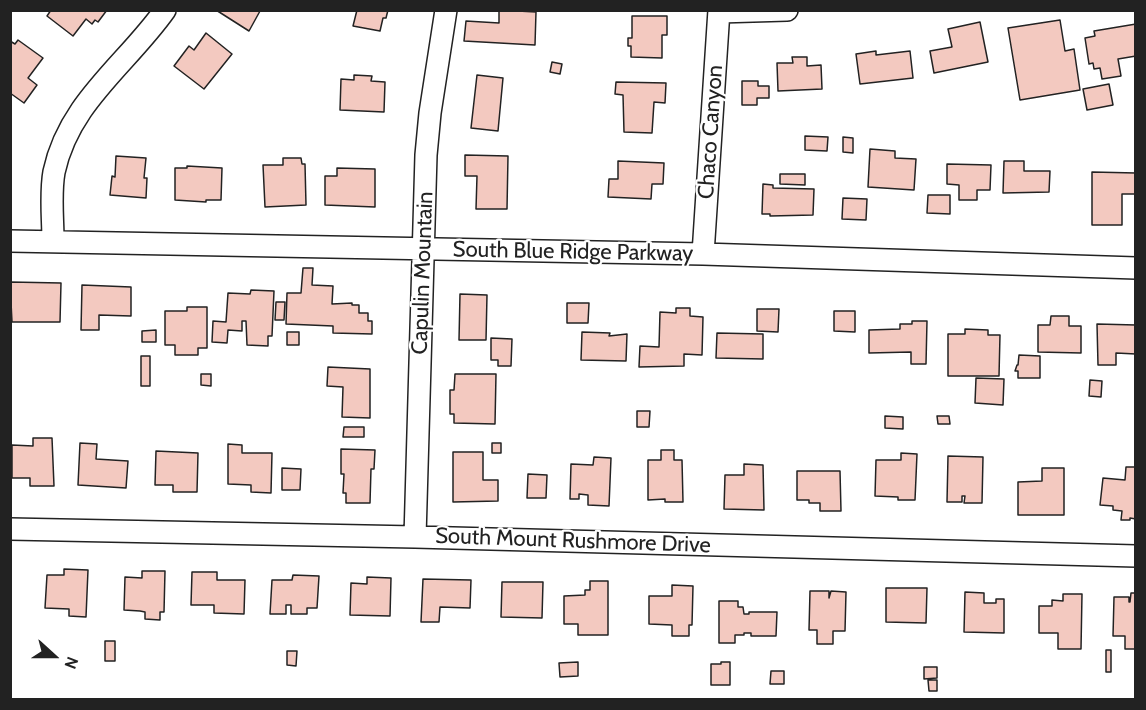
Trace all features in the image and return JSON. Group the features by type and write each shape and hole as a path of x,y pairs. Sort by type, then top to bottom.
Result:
{"street":[{"path":"53,241 54,172 74,119 90,96 165,10"},
{"name":"Capulin Mountain","path":"415,537 423,249 430,113 446,10"},
{"path":"719,11 787,10"},
{"name":"Chaco Canyon","path":"703,254 719,11"},
{"name":"South Blue Ridge Parkway","path":"10,242 703,254 1136,268"},
{"name":"South Mount Rushmore Drive","path":"10,529 1136,556"}],"building":[{"path":"51,10 107,10 98,22 95,20 92,24 86,19 73,36 47,16"},
{"path":"216,10 259,10 260,11 249,31"},
{"path":"357,10 388,10 386,18 383,18 380,31 353,26"},
{"path":"499,10 536,12 535,45 464,41 466,21 499,23"},
{"path":"632,16 667,16 667,35 662,35 662,58 631,57 628,38 632,38"},
{"path":"1060,20 1065,51 1074,49 1080,90 1020,100 1008,28"},
{"path":"980,22 988,62 934,73 930,51 952,47 948,29"},
{"path":"1136,24 1136,56 1118,59 1121,76 1102,79 1100,68 1094,69 1093,63 1089,64 1085,38 1095,36 1094,31"},
{"path":"206,33 232,54 204,89 174,66 189,46 194,50"},
{"path":"18,40 43,58 28,78 37,85 24,103 10,93 10,41 15,44"},
{"path":"876,51 876,55 910,51 913,78 860,84 856,54"},
{"path":"792,57 807,57 807,66 821,65 822,89 778,91 777,63 793,63"},
{"path":"552,62 562,64 560,74 550,72"},
{"path":"354,75 372,76 371,81 385,82 384,112 340,110 341,79 354,80"},
{"path":"477,75 503,78 498,131 471,128"},
{"path":"742,81 758,81 758,86 769,86 769,98 757,98 757,105 742,105"},
{"path":"616,82 666,83 665,103 654,102 652,133 624,132 623,95 615,94"},
{"path":"1109,84 1113,105 1087,110 1083,89"},
{"path":"805,136 828,137 827,151 805,150"},
{"path":"843,137 853,138 853,153 843,152"},
{"path":"870,149 895,151 895,158 916,159 914,190 868,187"},
{"path":"465,155 508,156 507,209 476,209 477,176 465,176"},
{"path":"116,156 146,158 144,178 147,178 146,198 110,195 112,176 115,177"},
{"path":"283,158 301,158 302,164 305,164 306,205 265,207 263,165 283,165"},
{"path":"618,161 664,163 663,184 652,184 651,199 608,197 609,179 618,179"},
{"path":"1004,161 1024,161 1024,171 1050,171 1049,192 1003,193"},
{"path":"947,164 991,165 990,190 977,190 977,200 959,200 959,185 947,184"},
{"path":"187,166 222,168 221,200 206,200 206,202 175,200 175,168 187,168"},
{"path":"337,168 375,169 375,207 325,205 325,176 337,176"},
{"path":"1092,172 1136,173 1136,194 1122,194 1122,225 1092,225"},
{"path":"780,174 805,174 805,185 780,184"},
{"path":"763,184 773,185 773,188 814,189 813,215 770,216 770,214 762,214"},
{"path":"928,195 950,195 950,214 927,213"},
{"path":"843,198 867,199 866,220 842,219"},
{"path":"303,268 313,268 312,285 333,286 332,304 352,303 352,305 359,305 359,313 368,313 368,321 372,321 372,334 333,333 333,326 286,324 287,293 301,293"},
{"path":"10,282 61,283 60,322 12,322"},
{"path":"82,285 131,287 131,316 99,315 99,330 81,330"},
{"path":"251,290 274,291 272,336 268,336 268,346 247,345 246,321 242,321 242,331 228,330 227,343 212,342 213,321 226,322 228,293 250,294"},
{"path":"460,294 487,295 486,340 459,340"},
{"path":"276,302 285,302 284,320 275,320"},
{"path":"567,303 589,303 588,323 567,323"},
{"path":"187,307 207,307 207,348 198,348 198,355 175,355 175,345 165,345 165,311 187,311"},
{"path":"676,308 690,308 690,316 703,317 702,355 684,354 684,366 639,367 640,346 659,347 660,312 676,313"},
{"path":"757,309 779,309 778,332 757,331"},
{"path":"834,311 855,311 855,332 834,331"},
{"path":"1051,316 1069,316 1069,326 1081,326 1081,353 1038,352 1038,325 1050,325"},
{"path":"912,321 927,321 926,364 911,364 911,352 869,353 869,330 900,329 900,324 912,324"},
{"path":"1097,324 1136,325 1136,354 1116,353 1116,365 1098,365"},
{"path":"965,329 988,330 988,335 1000,335 999,376 948,376 948,334 965,334"},
{"path":"156,330 156,342 142,342 142,331"},
{"path":"287,332 299,332 299,345 287,345"},
{"path":"582,332 610,333 609,336 627,334 626,361 581,360"},
{"path":"717,333 763,334 763,359 716,358"},
{"path":"491,338 512,339 511,366 498,366 498,360 491,360"},
{"path":"1019,355 1040,356 1040,378 1018,378 1018,371 1015,371"},
{"path":"141,356 150,356 150,386 141,386"},
{"path":"328,367 370,369 370,418 342,417 343,387 327,386"},
{"path":"201,374 211,374 211,386 201,385"},
{"path":"455,374 496,374 495,424 454,423 454,414 450,414 450,390 454,390"},
{"path":"976,378 1004,379 1003,405 975,403"},
{"path":"1090,380 1102,381 1101,397 1089,396"},
{"path":"637,411 650,411 649,427 637,427"},
{"path":"885,416 903,417 903,429 885,428"},
{"path":"937,416 949,416 950,424 938,424"},
{"path":"344,427 364,427 364,437 343,437"},
{"path":"33,438 52,438 54,486 30,486 30,478 12,478 12,445 33,446"},
{"path":"80,443 97,444 96,459 128,461 126,488 78,485"},
{"path":"492,443 501,443 501,453 492,453"},
{"path":"228,444 242,445 242,453 272,453 271,493 251,492 251,485 228,484"},
{"path":"341,449 375,450 374,469 371,469 370,503 346,503 346,493 343,493 344,474 341,474"},
{"path":"661,450 674,450 674,460 682,460 683,502 665,502 665,499 648,500 648,460 661,460"},
{"path":"156,451 198,453 197,492 173,492 173,485 155,485"},
{"path":"453,452 483,452 483,480 498,480 498,501 453,502"},
{"path":"901,453 917,454 915,500 875,496 876,460 901,460"},
{"path":"948,456 983,457 982,503 964,503 965,496 962,496 962,502 947,502"},
{"path":"594,457 611,458 609,506 588,505 588,495 579,494 579,499 570,499 571,464 593,465"},
{"path":"744,464 763,465 764,510 724,509 725,475 744,475"},
{"path":"1126,467 1136,467 1136,519 1121,520 1122,511 1113,510 1113,506 1100,505 1103,478 1125,480"},
{"path":"282,468 301,469 300,490 282,490"},
{"path":"1042,468 1064,468 1064,515 1018,515 1018,482 1042,481"},
{"path":"797,471 840,471 841,511 820,511 820,503 797,500"},
{"path":"528,474 547,475 546,498 527,498"},
{"path":"64,569 88,570 86,617 69,616 69,609 45,608 47,575 64,575"},
{"path":"142,571 165,571 164,612 160,612 160,620 145,619 145,612 124,610 125,577 142,578"},
{"path":"192,572 217,572 217,580 245,580 244,614 214,613 214,605 191,605"},
{"path":"293,575 319,576 317,608 307,608 307,614 291,614 291,605 286,605 286,614 270,614 272,580 292,580"},
{"path":"367,577 391,578 390,616 350,615 351,583 367,584"},
{"path":"423,579 471,580 470,608 440,607 439,622 421,622"},
{"path":"590,581 608,581 608,635 578,635 578,624 564,624 564,596 585,595 585,590 590,590"},
{"path":"502,582 543,582 542,618 501,617"},
{"path":"672,585 693,586 692,625 689,625 689,636 672,636 672,625 649,624 649,596 672,596"},
{"path":"886,588 927,588 926,623 886,622"},
{"path":"810,591 829,591 829,598 831,591 846,592 845,631 833,631 833,644 817,644 817,630 809,630"},
{"path":"965,592 984,593 984,603 996,603 996,599 1004,599 1004,633 964,632"},
{"path":"1131,593 1136,593 1136,649 1125,649 1125,636 1113,636 1114,597 1129,597 1130,602"},
{"path":"1063,594 1082,594 1081,649 1058,649 1058,633 1039,633 1039,606 1052,606 1052,600 1063,601"},
{"path":"719,601 738,601 738,607 743,607 744,614 777,612 776,636 751,636 751,633 744,633 744,635 735,635 735,643 719,643"},
{"path":"105,641 115,641 115,661 105,661"},
{"path":"1106,650 1111,650 1111,672 1106,672"},
{"path":"287,651 297,651 296,666 287,665"},
{"path":"578,662 578,676 560,677 559,663"},
{"path":"721,662 730,662 730,685 711,685 711,664 721,664"},
{"path":"924,667 937,667 937,678 924,679"},
{"path":"771,671 784,671 784,684 770,684"},
{"path":"928,680 937,680 937,691 929,691"}]}
